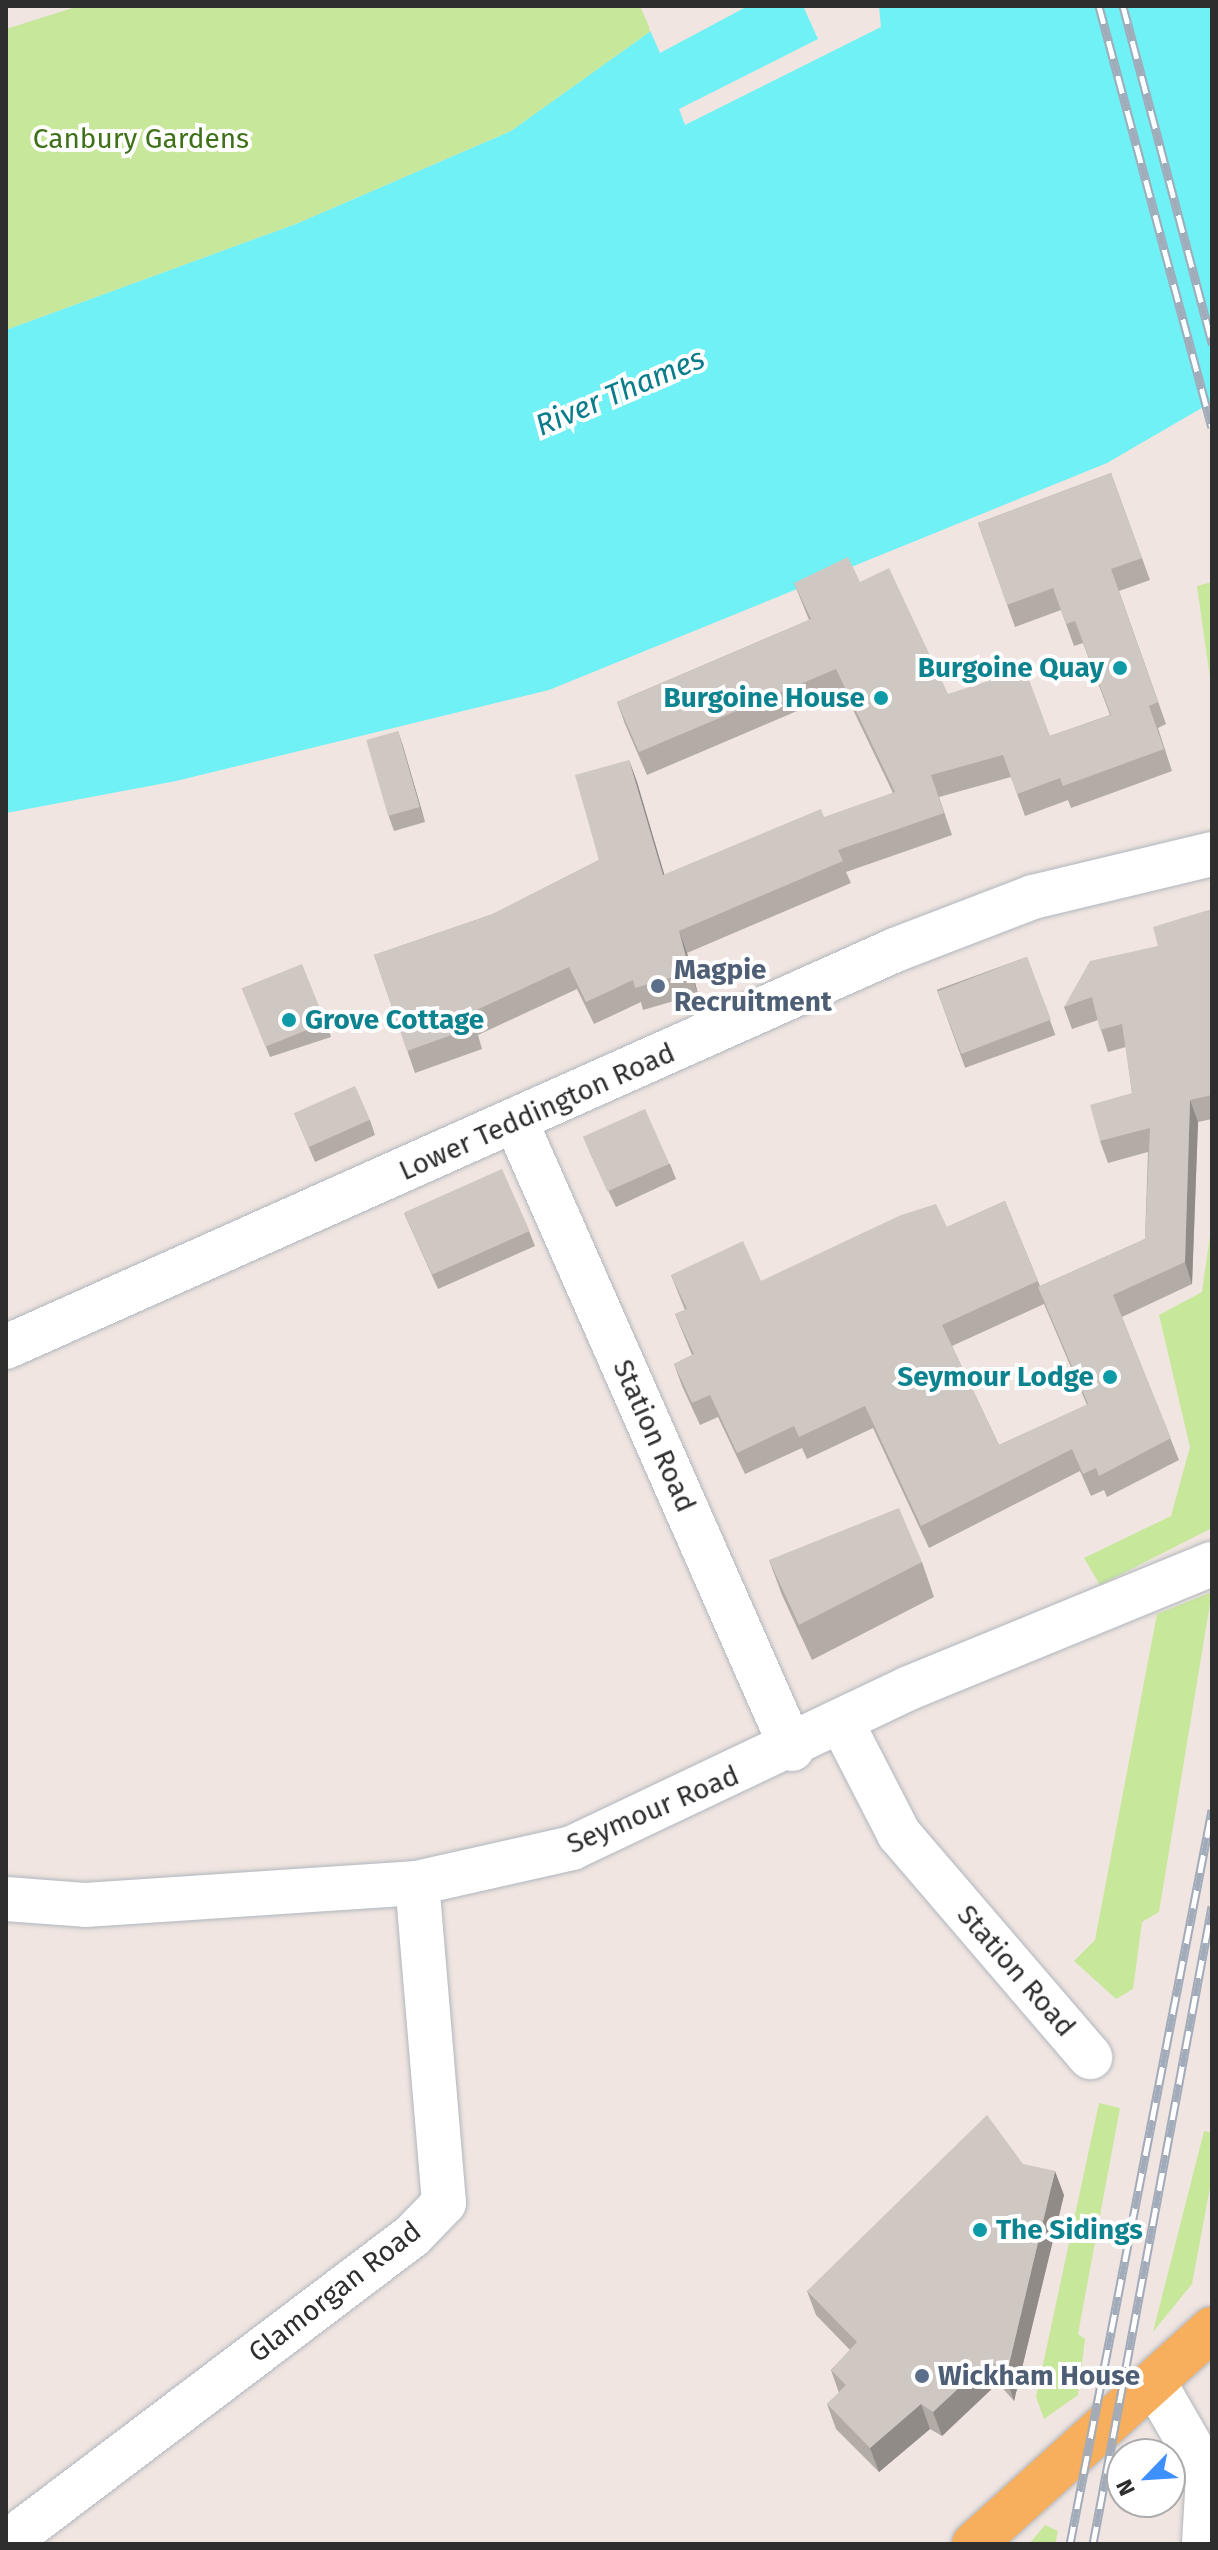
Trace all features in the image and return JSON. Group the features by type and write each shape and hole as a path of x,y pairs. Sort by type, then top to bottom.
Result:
{"main road":[{"path":"974,2544 1155,2384 1212,2329"}],"street":[{"name":"Lower Teddington Road","path":"6,1347 933,935 1033,897 1212,854"},
{"name":"Station Road","path":"516,1122 792,1749"},
{"name":"Seymour Road","path":"6,1899 85,1905 417,1883 572,1848 792,1749 909,1688 1212,1564"},
{"name":"Station Road","path":"842,1723 899,1834 1090,2057"},
{"name":"Glamorgan Road","path":"6,2543 412,2236 444,2203 417,1883"},
{"path":"1155,2384 1208,2476 1204,2544"}],"green space":[{"name":"Canbury Gardens","path":"79,6 640,6 651,31 511,131 296,224 6,330 6,29"},
{"path":"1212,582 1212,692 1197,586"},
{"path":"1212,1222 1212,1528 1100,1585 1084,1558 1171,1516 1190,1447 1159,1315 1202,1292"},
{"path":"1212,1592 1159,1912 1142,1922 1133,1989 1116,1999 1074,1961 1095,1940 1157,1614"},
{"path":"1099,2103 1120,2108 1078,2334 1085,2339 1078,2395 1044,2419 1036,2397"},
{"path":"1204,2131 1212,2133 1212,2177 1192,2284 1153,2332"},
{"path":"1045,2525 1058,2531 1055,2544 1029,2544"}],"water":[{"name":"River Thames","path":"700,6 1212,6 1212,402 1107,463 549,690 176,781 6,813 6,330 296,224 511,131 651,31"}],"pier":[{"path":"692,6 748,6 660,53 649,28"},
{"path":"803,6 879,6 881,27 685,125 679,109 818,39"}],"building":[{"path":"1111,473 1142,558 1111,569 1158,702 1149,706 1164,749 1063,786 1060,778 1017,794 1003,755 931,775 944,813 838,850 843,861 679,931 690,972 635,988 633,980 586,1002 569,967 470,1013 474,1027 407,1051 374,955 493,914 599,860 575,775 629,760 663,875 821,809 824,817 895,792 836,669 639,752 617,702 811,619 794,583 848,557 860,582 889,568 948,694 1025,669 1050,736 1111,715 1075,621 1066,624 1053,588 1007,605 978,523"},
{"path":"398,731 420,807 388,816 366,740"},
{"path":"1212,909 1212,1095 1190,1100 1185,1262 1113,1295 1171,1438 1099,1476 1096,1468 1083,1474 1072,1449 921,1526 865,1406 799,1437 794,1426 737,1453 710,1395 692,1403 674,1364 694,1354 675,1314 687,1309 671,1275 743,1241 761,1281 901,1215 936,1204 947,1227 1005,1201 1038,1281 942,1325 999,1445 1088,1404 1038,1287 1145,1239 1150,1128 1100,1141 1090,1105 1132,1093 1122,1024 1100,1030 1092,997 1064,1007 1090,961 1158,946 1153,927"},
{"path":"1027,957 1051,1020 961,1054 937,991"},
{"name":"Grove Cottage","path":"302,964 326,1022 265,1047 242,988"},
{"path":"355,1086 370,1120 309,1147 294,1113"},
{"path":"645,1109 669,1164 607,1191 583,1137"},
{"path":"502,1169 530,1231 432,1275 404,1213"},
{"path":"899,1508 922,1562 799,1625 769,1560"},
{"path":"987,2115 1023,2164 1055,2171 1006,2377 990,2359 933,2412 921,2404 870,2448 827,2404 846,2385 831,2370 857,2342 807,2291"}],"railway":[{"path":"1099,6 1212,427"},
{"path":"1123,6 1212,344"},
{"path":"1070,2544 1212,1810"},
{"path":"1093,2544 1212,1906"}],"place":[{"name":"Burgoine Quay","path":"1120,668"},
{"name":"Burgoine House","path":"881,698"},
{"name":"Magpie Recruitment","path":"658,986"},
{"name":"Grove Cottage","path":"289,1020"},
{"name":"Seymour Lodge","path":"1110,1377"},
{"name":"The Sidings","path":"980,2230"},
{"name":"Wickham House","path":"922,2376"}]}
